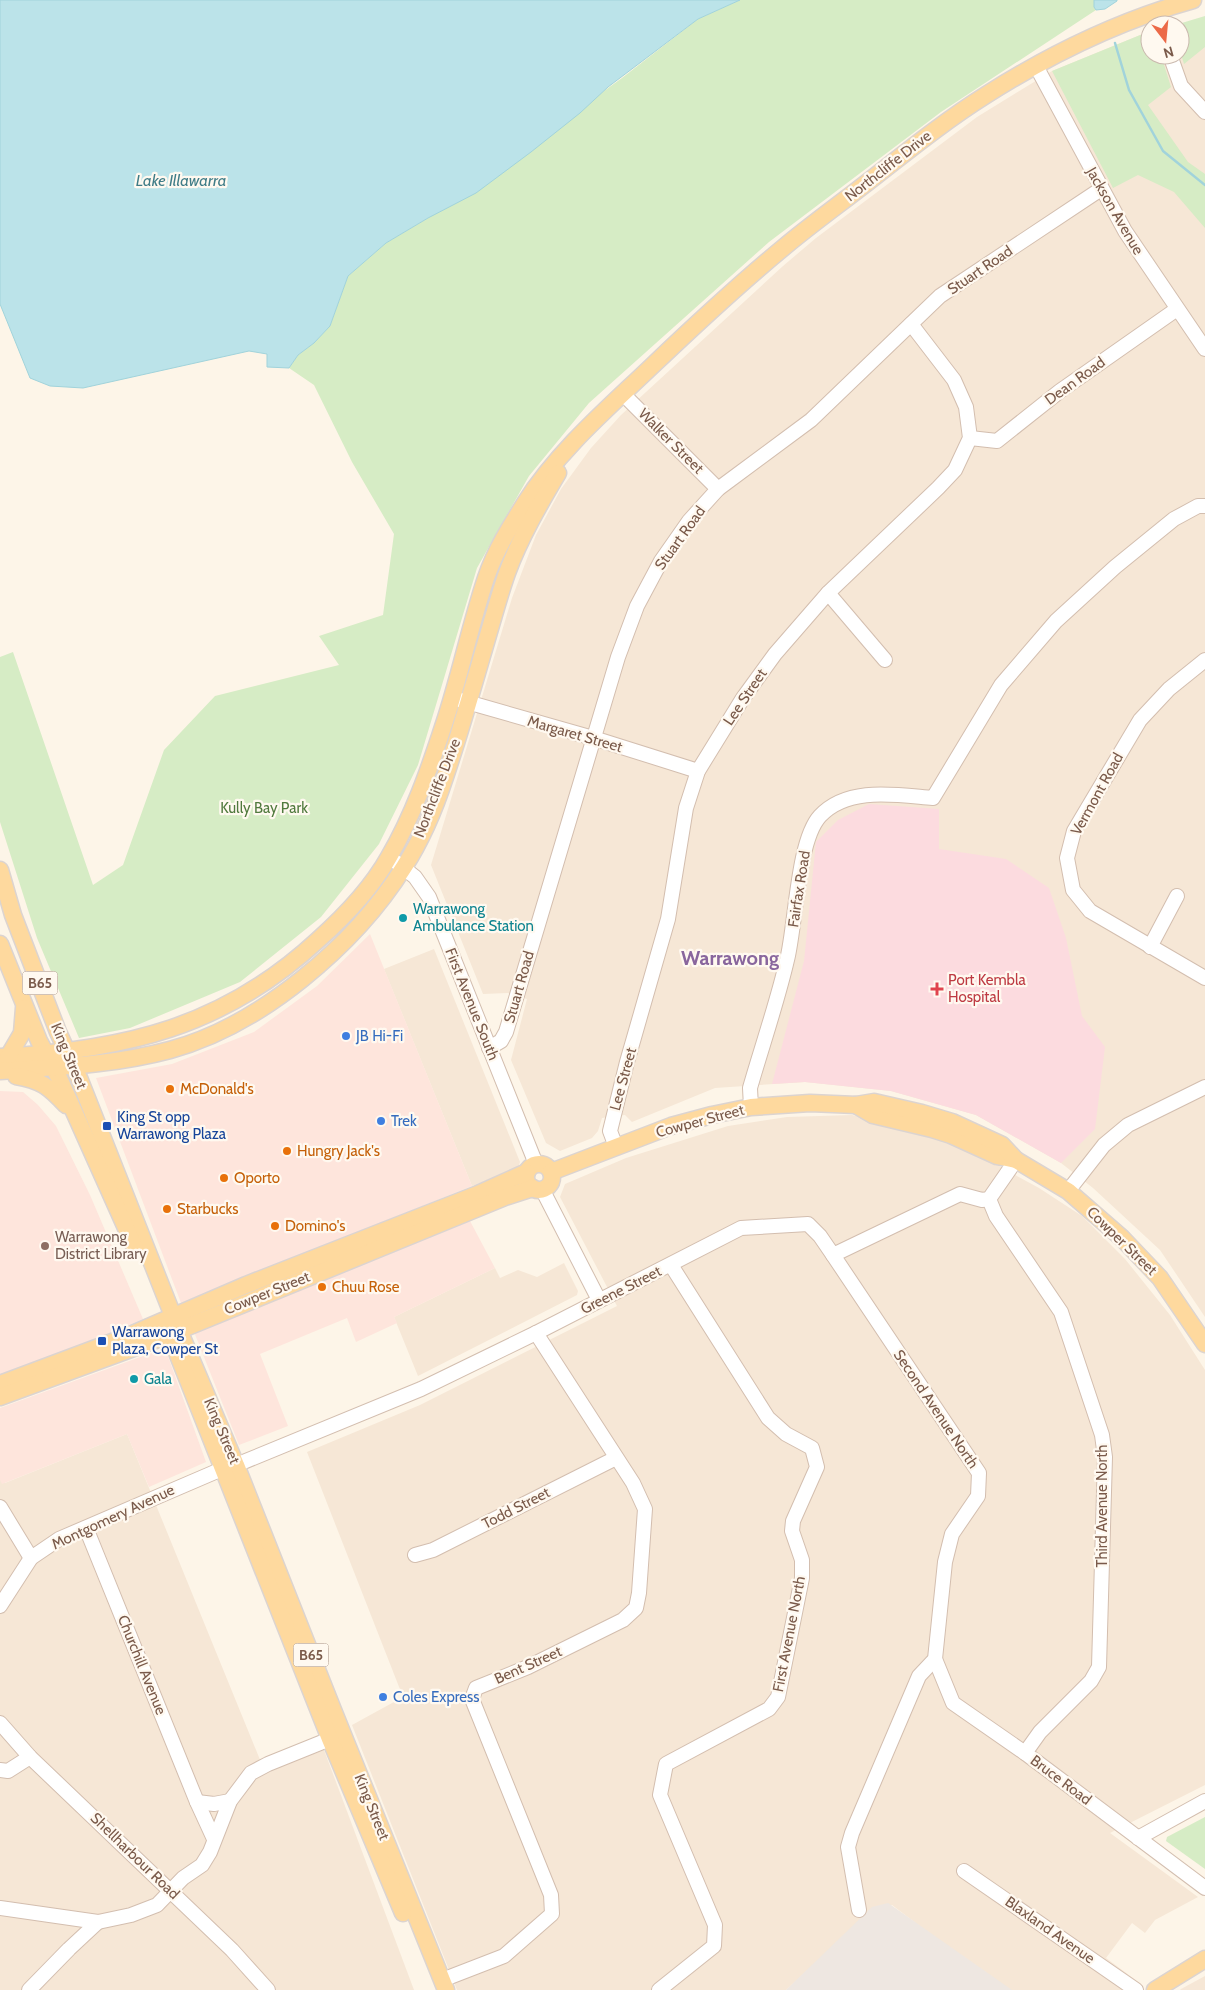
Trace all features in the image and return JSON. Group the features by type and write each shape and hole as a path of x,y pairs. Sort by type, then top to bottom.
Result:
{"main road":[{"name":"Northcliffe Drive","path":"1164,15 1193,0"},
{"name":"Northcliffe Drive","path":"4,1057 50,1061 75,1067 171,1050 212,1034 256,1011 296,983 325,959 362,923 404,867 429,820 445,777 487,575 506,533 528,497 556,461 694,326 784,247 936,130 988,94 1036,66 1096,36 1140,24"},
{"name":"Northcliffe Drive","path":"0,1072 50,1061 68,1051 132,1041 200,1019 250,993 308,950 360,900 389,858 422,791 460,700"},
{"name":"King Street","path":"0,870 13,915 58,1032 75,1067 171,1325 332,1710 441,1987"},
{"name":"King Street","path":"0,944 24,1004 171,1325"},
{"path":"4,1057 22,1033 24,1004"},
{"path":"0,1072 32,1078 43,1084 74,1114"},
{"name":"Cowper Street","path":"551,1172 671,1126 712,1114 751,1107 810,1103 856,1105 874,1102 922,1113 952,1122 1002,1145 1016,1160 1068,1191 1122,1238 1160,1278 1205,1344"},
{"name":"Cowper Street","path":"856,1105 874,1115 951,1135 996,1156 1016,1160"},
{"path":"894,1120 907,1119 922,1113 930,1122 947,1128 951,1135"},
{"path":"547,1166 551,1172 552,1181 538,1189 528,1183 532,1168 547,1166"},
{"name":"Cowper Street","path":"0,1397 89,1366 171,1325 478,1194 532,1168"},
{"name":"Cowper Street","path":"0,1384 171,1325 505,1197 538,1189"},
{"name":"King Street","path":"229,1467 235,1501 330,1739 441,1987"},
{"path":"1155,1990 1205,1959"}],"street":[{"path":"1174,65 1181,86 1205,112"},
{"name":"Jackson Avenue","path":"1036,66 1125,231 1205,349"},
{"name":"Stuart Road","path":"490,1048 501,1041 506,1032 593,738 618,657 637,606 661,561 689,521 718,488 810,420 940,296 1101,189"},
{"name":"Dean Road","path":"970,438 996,441 1060,391 1177,309"},
{"path":"911,324 954,380 966,407 970,438"},
{"name":"Walker Street","path":"623,394 718,488"},
{"name":"Lee Street","path":"616,1147 610,1131 626,1062 668,919 686,808 698,771 743,698 775,654 828,593 955,470 970,438"},
{"name":"Fairfax Road","path":"751,1107 750,1088 788,959 805,847 811,829 820,816 838,804 865,795 933,798 1001,685 1056,621 1115,567 1174,519 1198,506 1205,506"},
{"path":"828,593 885,660"},
{"name":"Vermont Road","path":"1205,660 1169,689 1140,720 1074,831 1067,858 1073,890 1090,911 1205,978"},
{"name":"Margaret Street","path":"460,700 593,738 698,771"},
{"name":"First Avenue South","path":"389,858 404,867 415,877 429,897 490,1048 532,1168"},
{"path":"1150,946 1177,896"},
{"path":"1068,1191 1104,1145 1128,1125 1205,1087"},
{"path":"833,1255 960,1194 982,1200 990,1199 1016,1160"},
{"path":"538,1189 599,1300"},
{"name":"Third Avenue North","path":"990,1199 996,1216 1061,1312 1102,1435 1105,1457 1099,1668 1091,1681 1040,1732 1025,1753"},
{"name":"Greene Street","path":"229,1467 421,1389 536,1333 741,1228 808,1224 820,1236 833,1255"},
{"name":"Second Avenue North","path":"833,1255 979,1473 978,1496 952,1534 945,1562 935,1659"},
{"name":"First Avenue North","path":"659,1990 714,1946 715,1925 660,1795 666,1764 769,1709 778,1697 802,1578 802,1560 792,1531 792,1521 817,1467 812,1448 786,1434 768,1418 671,1265"},
{"name":"Bent Street","path":"441,1987 504,1956 552,1914 551,1895 472,1699 476,1688 528,1667 623,1620 636,1608 645,1509 634,1483 536,1333"},
{"name":"Todd Street","path":"415,1555 433,1550 616,1458"},
{"name":"Montgomery Avenue","path":"0,1606 31,1558 59,1539 229,1467"},
{"path":"0,1507 31,1558"},
{"name":"Churchill Avenue","path":"86,1528 197,1802 214,1839"},
{"path":"859,1910 848,1848 852,1834 919,1676 935,1659"},
{"name":"Bruce Road","path":"935,1659 953,1703 1025,1753 1205,1888"},
{"path":"0,1908 98,1922 131,1915 157,1905 183,1878 202,1865 224,1821 230,1801 251,1773 268,1764 330,1739 333,1728 332,1710"},
{"name":"Shellharbour Road","path":"0,1723 30,1757 232,1950 268,1990"},
{"path":"0,1770 8,1771 30,1757"},
{"path":"197,1802 214,1804 230,1801"},
{"path":"1138,1838 1205,1801"},
{"name":"Blaxland Avenue","path":"964,1871 1136,1990"},
{"path":"29,1990 98,1922"}],"shaded area":[{"path":"1205,18 1205,1317 1160,1250 1093,1188 1061,1163 976,1115 891,1091 805,1082 715,1088 632,1122 625,1115 602,1118 598,1131 592,1138 560,1151 546,1143 511,1060 527,999 508,993 483,994 431,865 512,598 536,535 561,489 591,448 621,415 783,266 816,238 977,117 1052,71 1140,35 1140,65 1190,65 1190,22"},
{"name":"Port Kembla Hospital","path":"869,804 939,809 939,849 1006,859 1049,888 1066,938 1082,1016 1105,1047 1095,1129 1061,1163 976,1115 891,1091 805,1082 772,1084 804,961 816,842 838,820"},
{"path":"370,934 472,1186 181,1303 96,1078 172,1064 254,1032 317,986"},
{"path":"434,949 520,1162 518,1168 472,1186 384,969"},
{"path":"0,1091 23,1092 38,1105 56,1126 90,1195 143,1319 0,1376"},
{"path":"852,1115 916,1130 975,1153 1039,1188 1082,1216 1125,1259 1170,1315 1205,1370 1205,1785 1110,1833 1198,1897 1155,1920 1145,1933 1132,1923 1106,1958 1141,1984 1133,1990 1004,1990 892,1905 862,1919 786,1990 457,1990 352,1725 403,1697 307,1452 420,1405 617,1306 560,1197 565,1184 626,1158 728,1126 787,1117"},
{"path":"470,1221 495,1268 394,1317 397,1323 356,1342 347,1318 260,1354 288,1426 239,1445 194,1332"},
{"path":"564,1263 578,1291 577,1295 418,1376 394,1317 495,1268 500,1278 518,1270 537,1277"},
{"path":"165,1348 206,1462 149,1487 127,1434 2,1484 0,1480 0,1408"},
{"path":"127,1434 265,1772 324,1750 414,1990 0,1990 0,1474 5,1483"},
{"path":"888,1903 1012,1990 786,1990 872,1907"},
{"path":"1205,1976 1205,1990 1180,1990 1181,1989"}],"green space":[{"name":"Kully Bay Park","path":"740,0 1094,0 1096,10 941,112 769,242 589,403 529,476 477,568 418,765 379,844 321,917 240,982 130,1028 79,1038 37,938 0,822 0,657 13,652 93,885 123,865 164,750 215,696 339,665 319,636 383,615 394,534 352,462 314,385 289,368 298,355 314,343 330,326 348,276 386,243 428,218 622,78 698,19"},
{"path":"1205,16 1205,47 1190,59 1190,20"},
{"path":"1140,35 1140,65 1164,65 1171,87 1148,105 1188,162 1205,174 1205,228 1174,192 1138,175 1113,188 1052,71"},
{"path":"1205,1817 1205,1869 1166,1841 1167,1837"}],"water":[{"name":"Lake Illawarra","path":"0,0 740,0 698,19 608,87 580,113 476,193 386,243 348,276 330,326 314,343 298,355 289,368 267,367 267,354 249,351 83,388 50,386 30,378 0,304"},
{"path":"1094,0 1117,1 1105,9 1096,10"}],"waterway":[{"path":"1115,43 1129,90 1163,151 1205,185"}],"place":[{"name":"Warrawong Ambulance Station","path":"403,918"},
{"name":"Port Kembla Hospital","path":"937,989"},
{"name":"JB Hi-Fi","path":"346,1036"},
{"name":"McDonald's","path":"170,1089"},
{"name":"Trek","path":"381,1121"},
{"name":"King St opp Warrawong Plaza","path":"107,1126"},
{"name":"Hungry Jack's","path":"287,1151"},
{"name":"Oporto","path":"224,1178"},
{"name":"Starbucks","path":"167,1209"},
{"name":"Domino's","path":"275,1226"},
{"name":"Warrawong District Library","path":"45,1246"},
{"name":"Chuu Rose","path":"322,1287"},
{"name":"Warrawong Plaza, Cowper St","path":"102,1341"},
{"name":"Gala","path":"134,1379"},
{"name":"Coles Express","path":"383,1697"}],"district":[{"name":"Warrawong","path":"730,958"}]}
